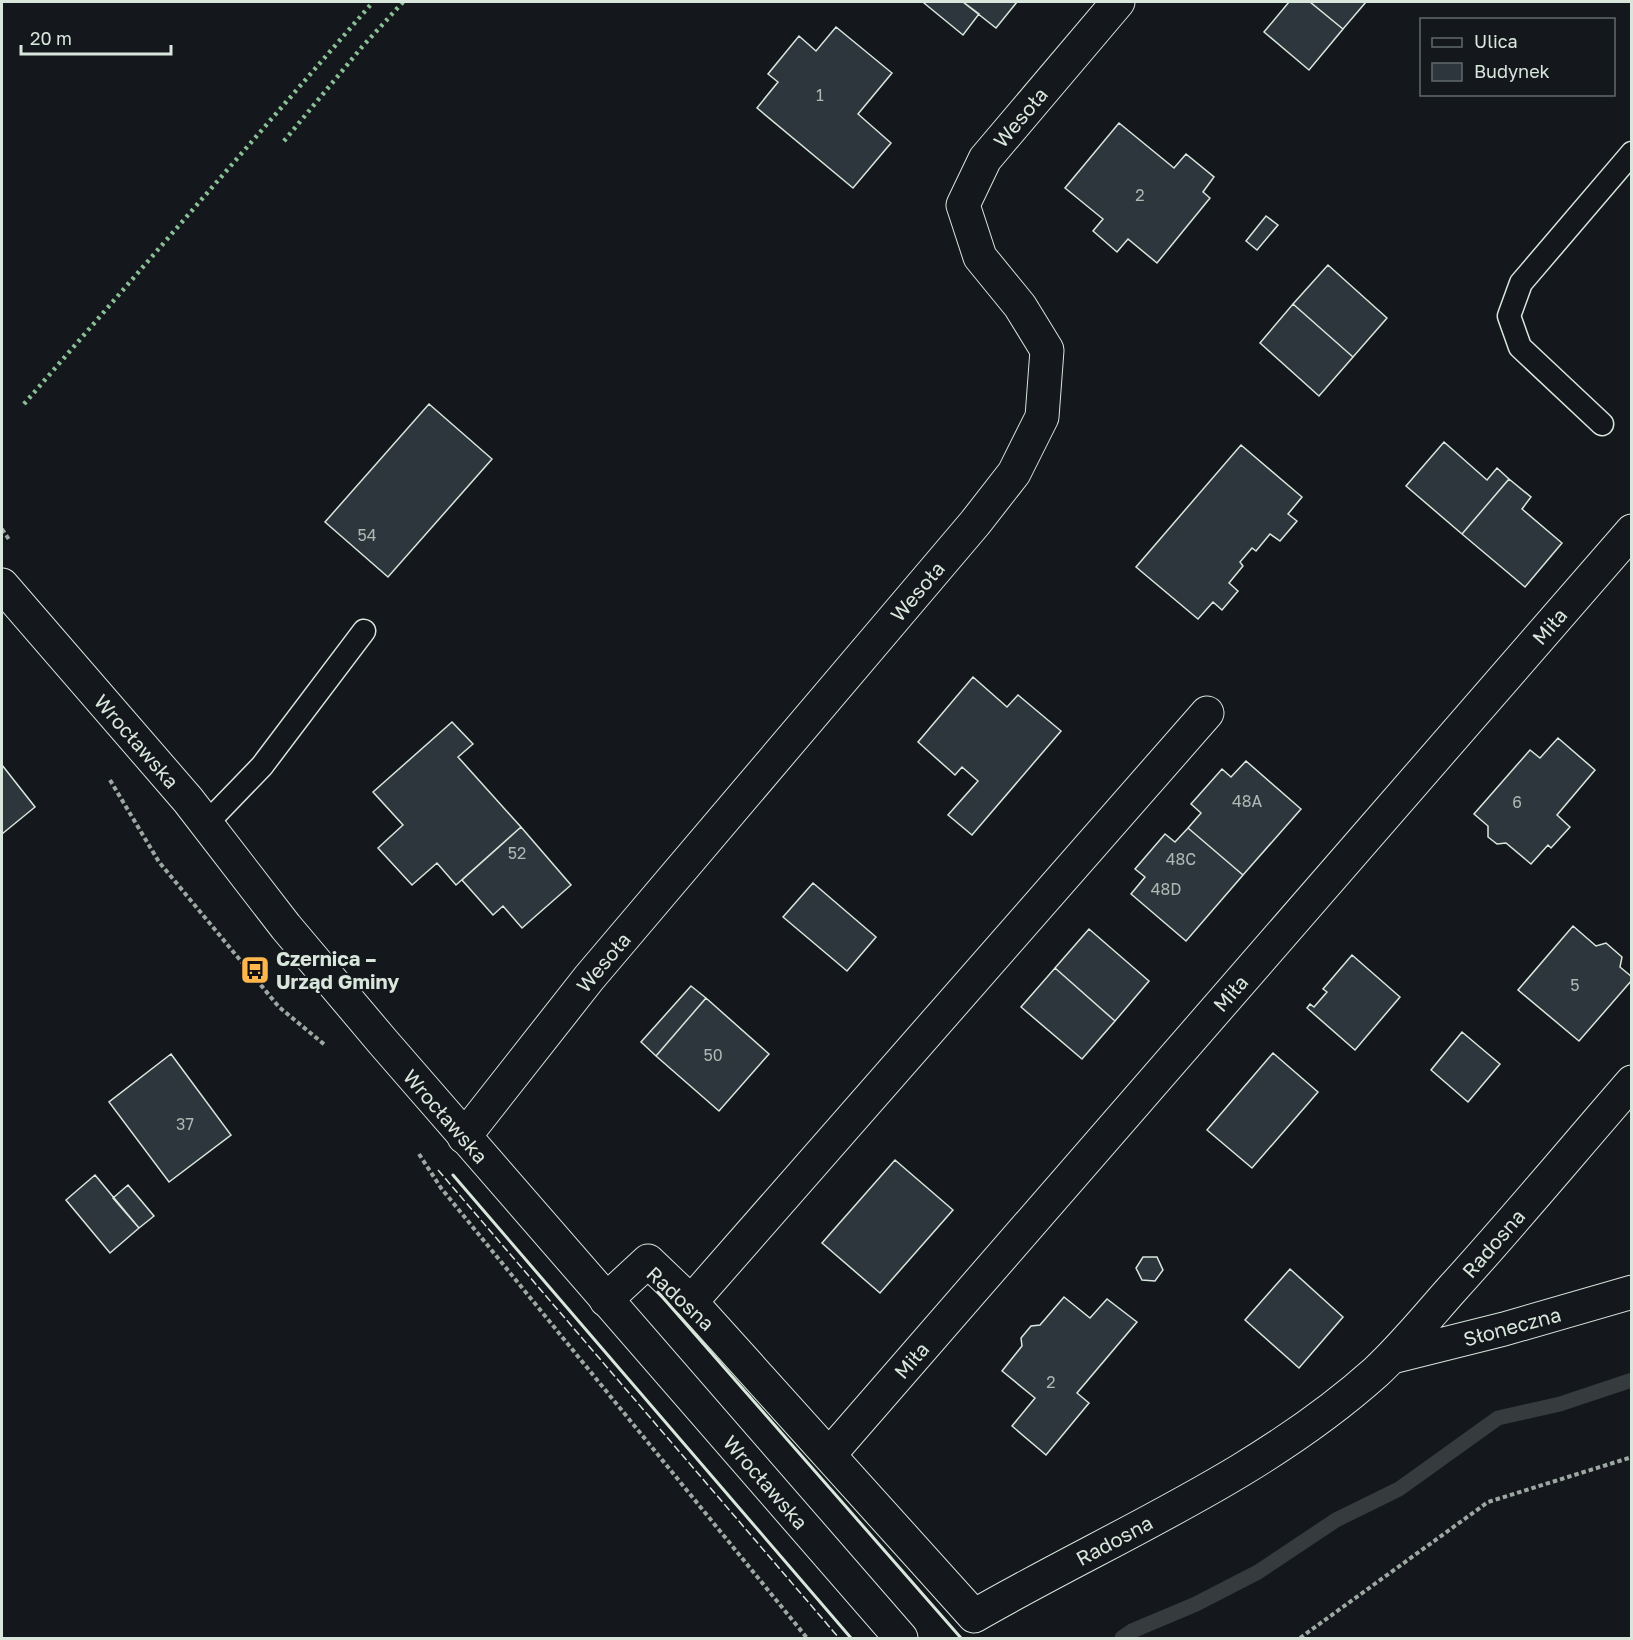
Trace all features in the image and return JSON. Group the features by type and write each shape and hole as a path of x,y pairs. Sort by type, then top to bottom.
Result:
{"street":[{"name":"Wesoła","path":"464,1137 589,978 975,523 1014,473 1042,417 1047,350 1020,306 980,257 963,205 985,159 1118,2"},
{"name":"Miła","path":"829,1455 1632,531"},
{"name":"Wrocławska","path":"2,585 207,822 285,927 464,1137 901,1638"},
{"path":"691,1302 1207,712"},
{"name":"Radosna","path":"606,1299 648,1261 691,1302 974,1616 1038,1578 1139,1527 1273,1449 1376,1372 1473,1266 1632,1082"},
{"name":"Słoneczna","path":"1392,1357 1504,1329 1632,1292"}],"lane":[{"path":"1602,424 1520,347 1509,316 1521,282 1632,153"},
{"path":"207,822 262,766 364,632"}],"path":[{"path":"105,771 159,862 279,1007 334,1052"},
{"path":"416,1149 441,1188 807,1638"},
{"path":"1300,1638 1488,1502 1632,1457"}],"building":[{"path":"925,2 963,2 979,14 963,35"},
{"path":"963,2 1017,2 996,28"},
{"path":"1289,2 1310,2 1343,29 1309,70 1264,32"},
{"path":"1310,2 1366,2 1343,29"},
{"path":"836,27 892,73 858,114 891,143 853,188 757,108 778,82 768,74 799,36 816,51"},
{"path":"1119,123 1174,168 1186,154 1214,177 1203,192 1210,198 1157,263 1128,239 1117,252 1093,231 1103,219 1065,188"},
{"path":"1266,216 1278,225 1257,250 1246,241"},
{"path":"1328,265 1387,318 1353,357 1293,304"},
{"path":"1293,304 1353,357 1319,396 1260,343"},
{"path":"429,404 492,459 388,577 325,522"},
{"path":"1444,442 1487,480 1497,468 1509,479 1462,534 1406,486"},
{"path":"1241,445 1302,497 1288,514 1297,521 1280,541 1270,534 1256,551 1252,548 1240,562 1243,566 1229,583 1238,591 1222,610 1213,602 1198,619 1136,567"},
{"path":"1509,479 1531,497 1522,509 1562,543 1525,587 1462,534"},
{"path":"973,677 1007,707 1018,695 1061,731 972,835 948,815 978,781 962,767 955,775 918,742"},
{"path":"452,722 473,744 458,757 521,827 456,885 437,863 412,885 378,848 403,825 373,792"},
{"path":"1558,738 1595,770 1557,815 1570,827 1551,848 1548,845 1531,864 1506,843 1497,844 1488,837 1488,826 1474,814 1530,750 1540,758"},
{"path":"1246,761 1301,809 1243,875 1188,828 1201,813 1191,804 1222,769 1231,777"},
{"path":"2,765 35,807 2,834"},
{"path":"521,827 571,885 522,928 503,906 493,915 462,880"},
{"path":"1188,828 1243,875 1186,941 1131,894 1145,877 1135,869 1165,834 1175,842"},
{"path":"813,883 876,937 847,971 783,917"},
{"path":"1573,926 1596,946 1606,943 1622,957 1620,967 1632,977 1632,980 1579,1041 1518,990"},
{"path":"1089,929 1149,981 1115,1021 1055,968"},
{"path":"1352,955 1400,997 1355,1050 1307,1008 1310,1004 1314,1007 1327,992 1323,989"},
{"path":"1055,968 1115,1021 1082,1059 1021,1007"},
{"path":"691,986 706,998 656,1056 641,1042"},
{"path":"706,998 769,1054 719,1111 656,1056"},
{"path":"1462,1032 1500,1064 1468,1102 1431,1070"},
{"path":"1273,1053 1318,1092 1252,1168 1207,1130"},
{"path":"171,1054 231,1135 169,1182 109,1102"},
{"path":"895,1160 953,1210 880,1293 822,1243"},
{"path":"95,1175 139,1228 110,1253 66,1200"},
{"path":"128,1185 154,1216 139,1228 113,1198"},
{"path":"1143,1257 1157,1257 1163,1270 1155,1281 1142,1280 1136,1268"},
{"path":"1290,1269 1343,1317 1299,1368 1245,1320"},
{"path":"1064,1297 1090,1318 1107,1299 1137,1322 1077,1393 1089,1403 1046,1455 1012,1426 1035,1398 1002,1371 1022,1346 1021,1338 1031,1326 1040,1325"}],"waterway":[{"path":"1122,1638 1132,1631 1196,1604 1258,1572 1336,1520 1399,1489 1498,1418 1560,1404 1632,1380"}],"hedge":[{"path":"24,404 373,2"},
{"path":"284,141 362,47 403,2"}],"fence":[{"path":"438,1170 839,1638"}],"wall":[{"path":"453,1175 851,1638"},
{"path":"658,1292 961,1638"}],"place":[{"name":"Czernica – Urząd Gminy","path":"255,970"}]}
